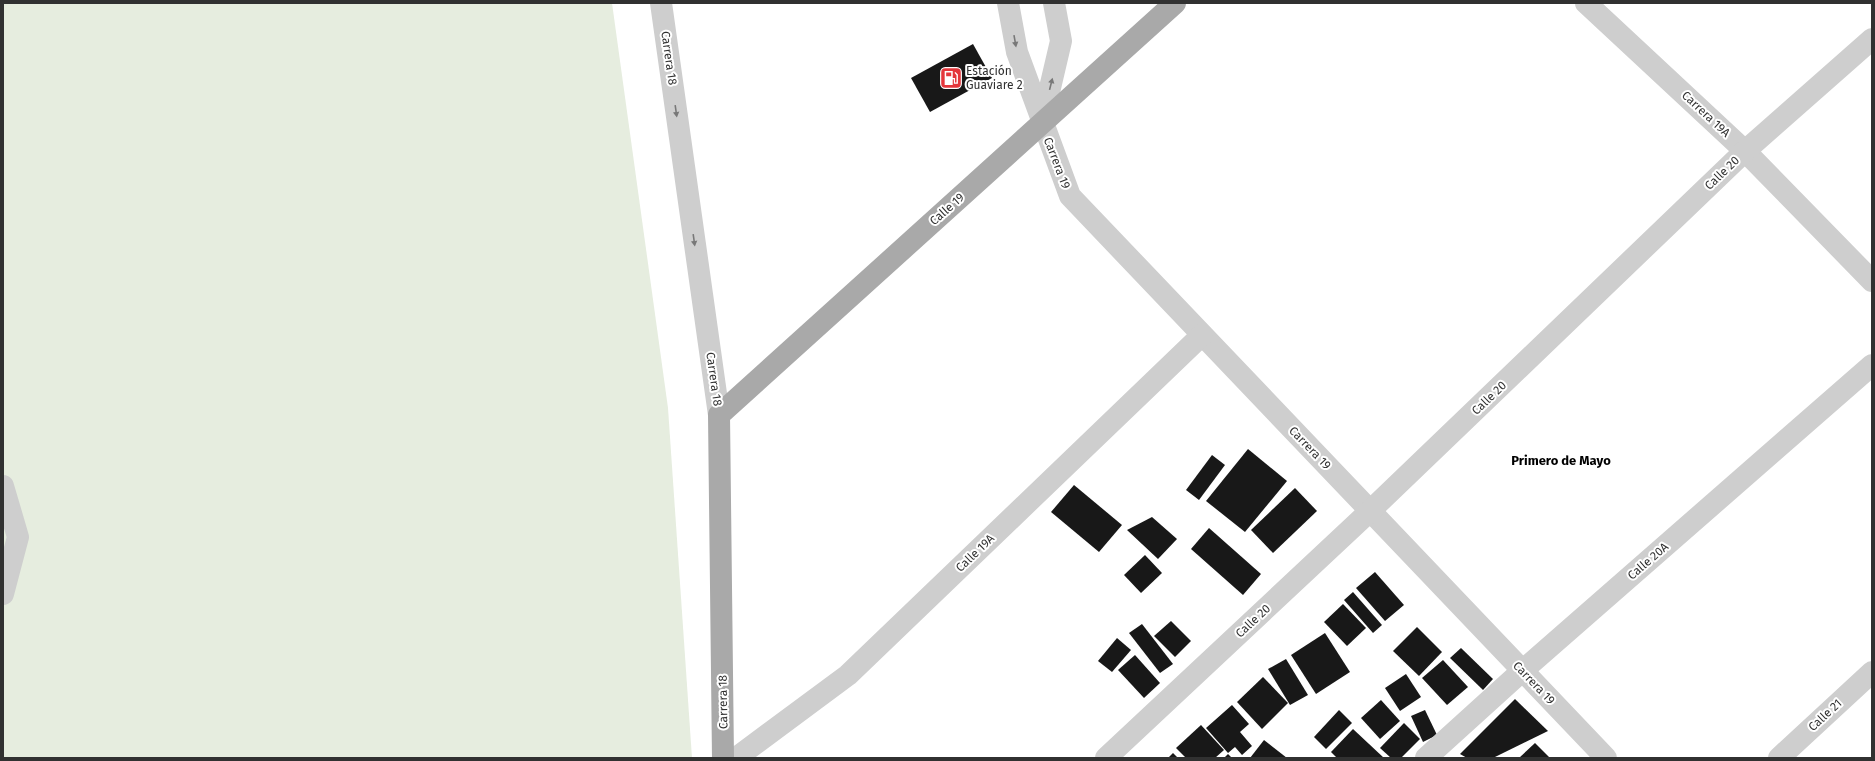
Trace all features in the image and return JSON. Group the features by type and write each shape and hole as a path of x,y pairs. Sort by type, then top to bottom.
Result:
{"main road":[{"name":"Calle 19","path":"719,415 1175,3"},
{"name":"Carrera 18","path":"719,415 723,758"}],"street":[{"name":"Carrera 18","path":"661,3 719,415"},
{"name":"Carrera 19","path":"1008,3 1017,52 1070,196 1606,758"},
{"name":"Carrera 19","path":"1042,122 1061,41 1054,3"},
{"name":"Carrera 19A","path":"1586,3 1745,151 1872,281"},
{"name":"Calle 20","path":"1106,758 1370,511 1745,151 1872,39"},
{"name":"Calle 19A","path":"736,758 848,675 1202,335"},
{"name":"Calle 20A","path":"1426,758 1522,671 1872,365"},
{"path":"3,486 18,536 3,594"},
{"name":"Calle 21","path":"1779,758 1872,672"}],"shaded area":[{"path":"3,3 612,3 668,408 692,758 3,758"}],"building":[{"name":"Estación Guaviare 2","path":"973,44 992,78 930,112 911,78"},
{"path":"1248,449 1287,481 1245,532 1206,501"},
{"path":"1212,455 1225,465 1199,500 1186,490"},
{"path":"1074,485 1122,525 1099,552 1051,512"},
{"path":"1295,488 1317,511 1273,553 1251,530"},
{"path":"1152,517 1177,539 1158,559 1127,530"},
{"path":"1209,528 1261,574 1243,595 1191,549"},
{"path":"1145,555 1162,573 1141,593 1124,575"},
{"path":"1375,572 1404,605 1385,621 1356,588"},
{"path":"1353,592 1382,625 1373,633 1344,600"},
{"path":"1343,604 1366,628 1347,646 1324,622"},
{"path":"1171,621 1191,641 1175,657 1154,636"},
{"path":"1142,624 1173,664 1160,673 1129,633"},
{"path":"1417,627 1442,652 1419,676 1393,651"},
{"path":"1325,633 1350,672 1316,694 1291,655"},
{"path":"1117,638 1131,650 1112,672 1098,661"},
{"path":"1461,648 1493,679 1483,690 1450,658"},
{"path":"1135,655 1160,683 1144,698 1118,670"},
{"path":"1286,659 1308,695 1290,705 1268,669"},
{"path":"1443,660 1468,687 1447,705 1422,678"},
{"path":"1406,674 1421,697 1400,711 1385,688"},
{"path":"1263,677 1288,703 1262,729 1237,702"},
{"path":"1515,699 1548,731 1493,758 1467,758 1460,754"},
{"path":"1381,700 1400,721 1380,739 1361,718"},
{"path":"1232,705 1249,724 1240,732 1252,746 1242,755 1235,747 1228,753 1206,728"},
{"path":"1339,710 1352,723 1326,749 1314,737"},
{"path":"1425,710 1437,735 1423,742 1411,716"},
{"path":"1404,723 1420,739 1401,758 1391,758 1380,748"},
{"path":"1201,725 1224,750 1215,758 1186,758 1176,748"},
{"path":"1353,729 1384,758 1337,758 1331,752"},
{"path":"1264,740 1287,758 1250,758"},
{"path":"1535,743 1550,758 1519,758"},
{"path":"1173,753 1178,758 1168,758"},
{"path":"1228,754 1232,758 1224,758"}],"place":[{"name":"Estación Guaviare 2","path":"951,78"}],"district":[{"name":"Primero de Mayo","path":"1561,460"}]}
